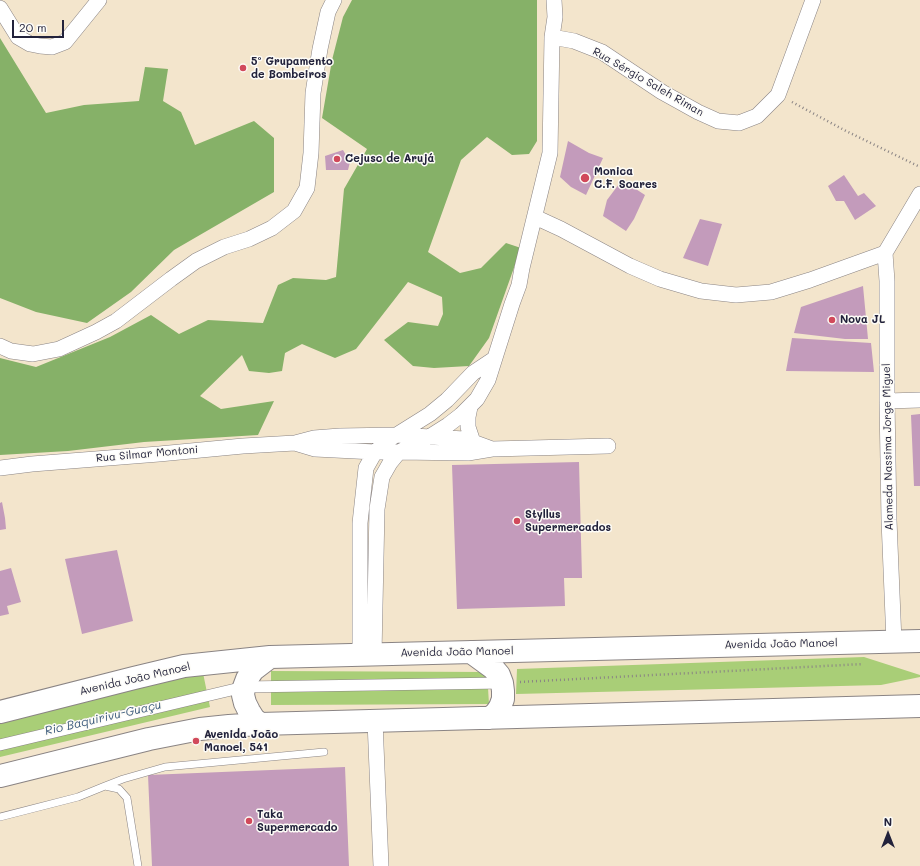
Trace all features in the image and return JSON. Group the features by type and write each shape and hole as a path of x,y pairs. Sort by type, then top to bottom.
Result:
{"main road":[{"name":"Avenida João Manoel","path":"0,712 184,666 270,657 910,643"},
{"path":"471,652 493,668 502,683 503,699 496,714 490,718"},
{"path":"260,724 249,712 245,703 243,695 244,687 253,670 270,657"},
{"path":"0,776 166,735 200,729 260,724 873,708 910,703"}],"street":[{"path":"0,8 18,37 30,44 52,47 65,42 99,0"},
{"path":"0,346 11,351 33,354 59,349 116,321 196,261 224,247 249,239 272,228 294,211 307,188 311,153 314,85 328,12 334,0"},
{"path":"367,655 377,509 382,477 390,463 399,452 429,437 448,425 461,415 477,399 488,380 519,285 550,153 552,37 555,17 554,0"},
{"name":"Rua Sérgio Saleh Riman","path":"552,37 574,41 602,52 662,92 698,112 718,121 739,123 757,116 778,95 813,0"},
{"path":"535,217 630,266 660,279 701,291 736,295 770,292 810,280 885,253 920,194"},
{"name":"Alameda Nassima Jorge Miguel","path":"885,253 887,281 889,520 910,643"},
{"path":"367,655 360,523 366,468 375,452 390,439 430,414 447,400 474,373 494,359"},
{"path":"887,401 920,400"},
{"path":"470,406 468,427 474,442"},
{"name":"Rua Silmar Montoni","path":"0,468 243,446 295,443 314,438 340,436 397,435 464,439 492,449"},
{"name":"Rua Silmar Montoni","path":"295,443 314,449 375,452 468,453 492,449"},
{"path":"492,449 608,446"},
{"path":"0,745 244,687 502,683"},
{"path":"375,721 381,866"}],"lane":[{"path":"0,817 78,797 123,779 165,767 324,752"},
{"path":"105,786 119,789 127,798 138,866"}],"path":[{"path":"778,95 920,168"},
{"path":"502,683 865,664"}],"green space":[{"path":"352,0 537,0 537,141 529,154 512,155 487,137 461,160 428,252 460,273 481,268 506,243 521,248 489,338 469,366 434,368 413,366 384,340 408,322 438,326 443,314 442,297 408,282 356,349 335,358 302,344 285,353 282,371 269,373 249,371 242,355 200,396 221,409 274,401 258,435 144,442 68,451 0,455 0,358 36,367 110,337 151,315 179,334 208,320 263,323 278,285 293,278 326,280 336,277 344,189 367,149 322,118 332,60 343,17"},
{"path":"0,38 46,113 84,105 139,101 145,67 168,69 163,101 181,112 195,145 254,121 274,138 274,192 174,250 131,292 87,323 36,312 0,298"},
{"path":"864,657 920,675 920,677 881,685 516,694 517,669"},
{"path":"271,671 487,672 489,704 271,705"},
{"path":"203,673 210,707 0,757 0,719 128,687"}],"building":[{"path":"568,141 589,153 603,158 586,195 571,187 560,177"},
{"name":"Cejusc de Arujá","path":"343,150 350,162 348,170 326,170 325,156"},
{"path":"844,175 858,196 864,193 876,206 855,220 844,201 836,201 828,186"},
{"path":"622,180 645,195 634,219 626,231 603,216 607,200"},
{"path":"700,219 722,224 708,266 683,258"},
{"name":"Nova JL","path":"863,286 868,339 845,339 794,333 801,307"},
{"name":"Nova JL","path":"792,338 871,343 874,372 786,371"},
{"path":"920,414 920,486 914,486 911,415"},
{"name":"Styllus Supermercados","path":"579,462 582,578 564,578 565,606 457,609 452,465"},
{"path":"2,502 6,529 0,530 0,503"},
{"path":"117,550 133,621 82,634 65,559"},
{"path":"11,568 21,602 7,606 9,614 0,616 0,571"},
{"name":"Taka Supermercado","path":"345,767 349,866 152,866 148,775"}],"place":[{"name":"5º Grupamento de Bombeiros","path":"243,68"},
{"name":"Cejusc de Arujá","path":"337,159"},
{"name":"Monica C.F. Soares","path":"585,178"},
{"name":"Nova JL","path":"832,320"},
{"name":"Styllus Supermercados","path":"517,521"},
{"name":"Avenida João Manoel, 541","path":"196,741"},
{"name":"Taka Supermercado","path":"249,821"}],"water label":[{"name":"Rio Baquirivu-Guaçu","path":"103,718"}]}
